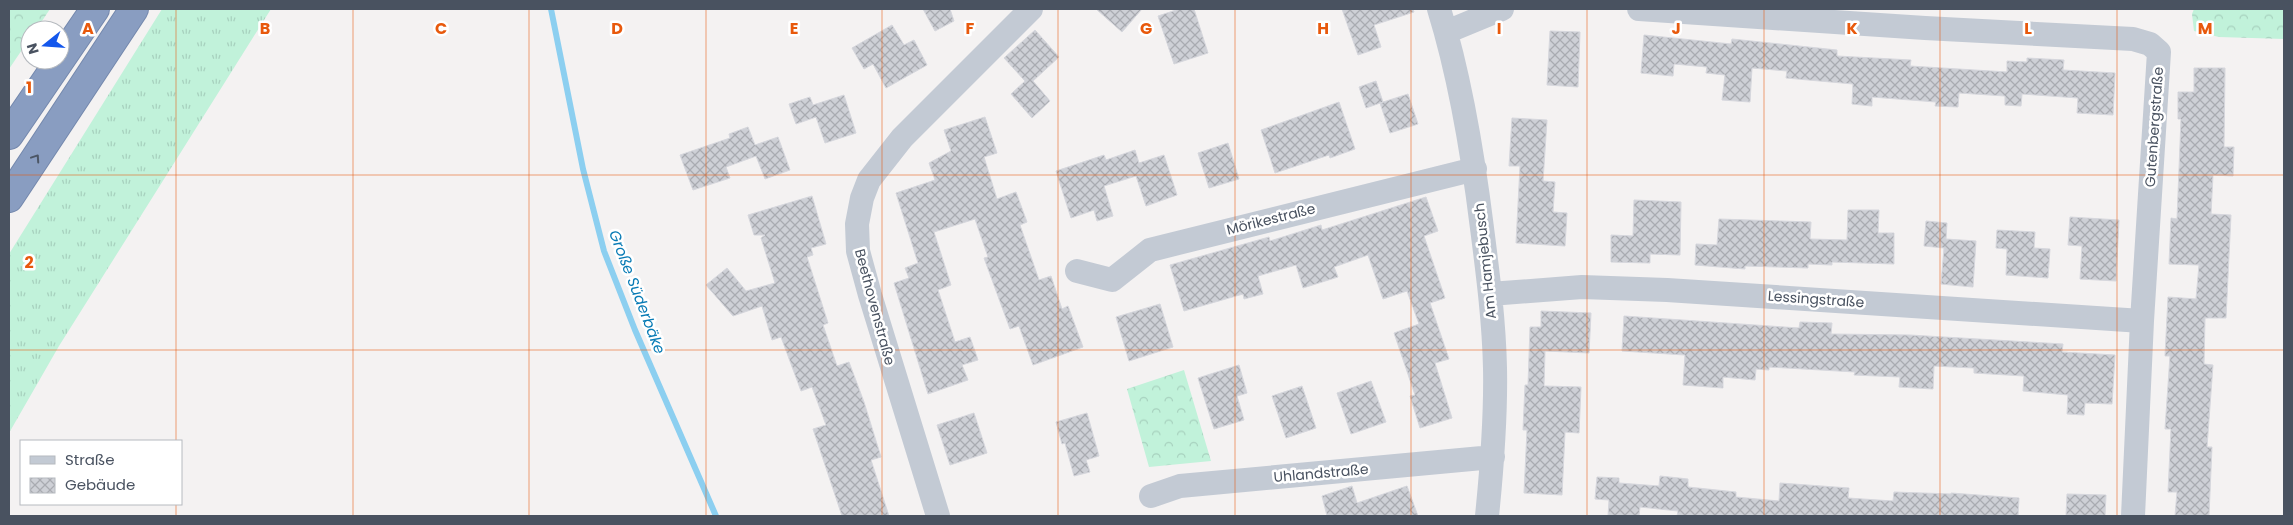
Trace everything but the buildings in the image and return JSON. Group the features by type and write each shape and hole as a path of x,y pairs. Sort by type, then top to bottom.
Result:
{"highway":[{"path":"9,135 95,9"},
{"path":"9,198 134,9"}],"street":[{"name":"Beethovenstraße","path":"938,516 870,295 858,251 857,224 862,198 869,180 902,138 1031,9"},
{"path":"1442,19 1456,28 1502,9"},
{"name":"Gutenbergstraße","path":"1639,9 1925,28 2133,39 2150,44 2159,52 2142,322 2133,516"},
{"name":"Am Hamjebusch","path":"1442,19 1475,169 1490,294 1495,369 1493,457 1488,516"},
{"name":"Mörikestraße","path":"1077,271 1112,280 1150,250 1475,169"},
{"name":"Lessingstraße","path":"1490,294 1582,287 1667,290 2142,322"},
{"name":"Uhlandstraße","path":"1151,496 1180,486 1493,457"}],"green space":[{"path":"9,9 50,9 43,20 20,20 20,53 9,69"},
{"path":"162,9 271,9 59,346 9,433 9,254"},
{"path":"2194,9 2284,9 2284,39 2219,37 2194,31 2192,14"},
{"path":"1184,370 1211,461 1149,467 1127,389"}],"waterway":[{"name":"Große Süderbäke","path":"551,9 583,169 604,251 635,330 716,516"}]}
